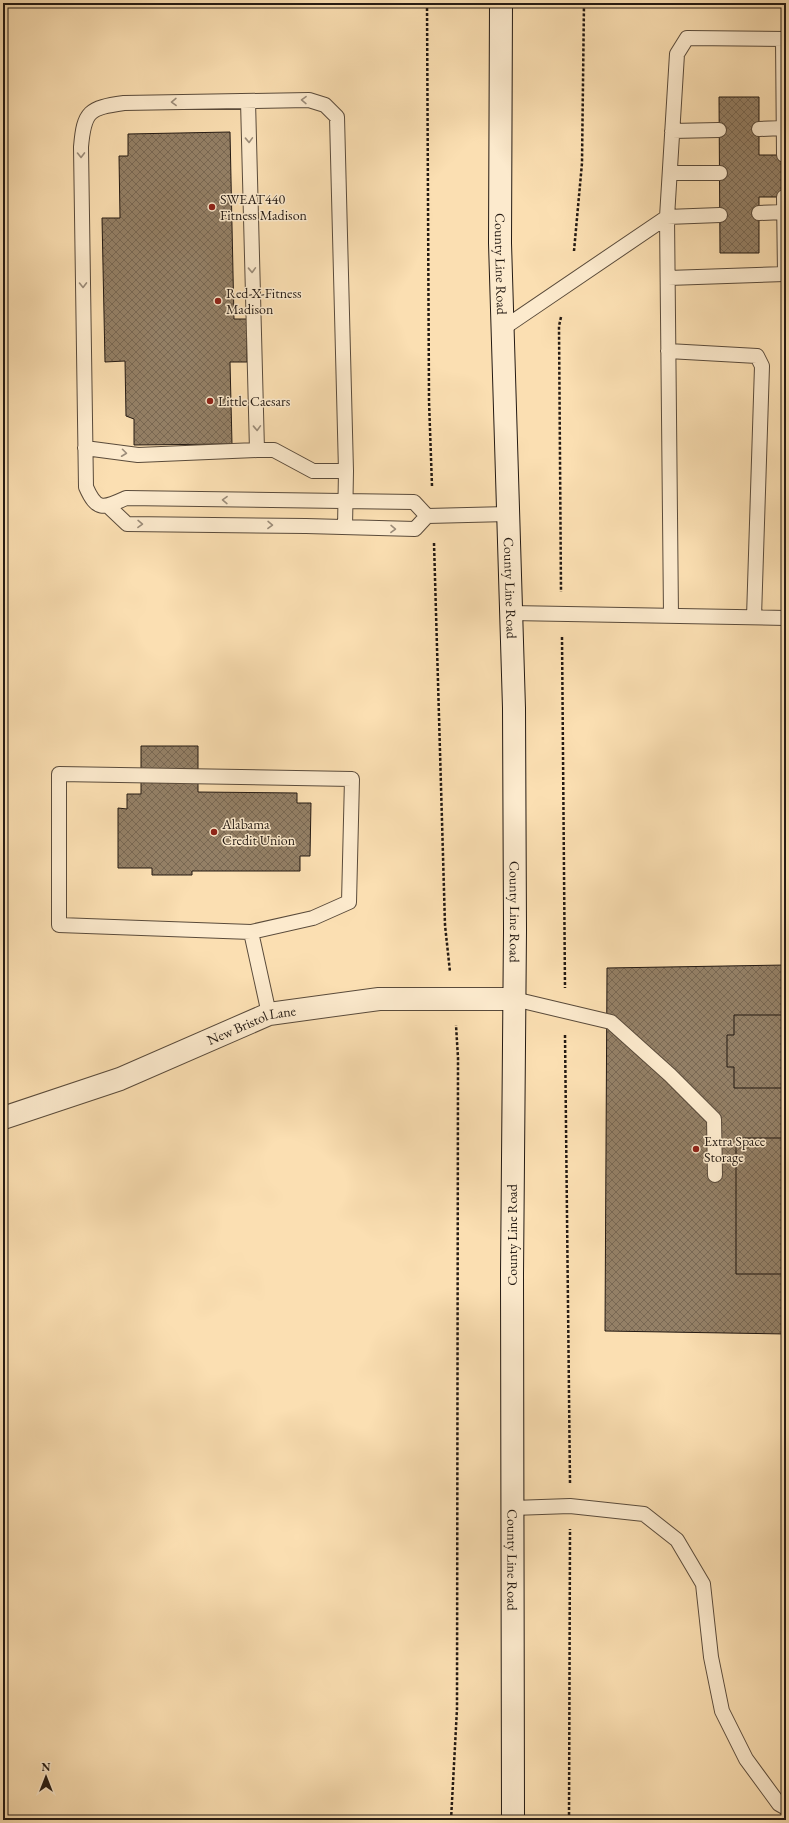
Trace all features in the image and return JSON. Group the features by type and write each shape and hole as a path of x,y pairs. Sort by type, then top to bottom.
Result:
{"main road":[{"name":"County Line Road","path":"501,3 500,243 514,708 512,1274 513,1820"},
{"name":"New Bristol Lane","path":"3,1118 120,1079 269,1014 379,1000 514,1000"}],"lane":[{"path":"671,615 667,217 677,54 687,38 784,39 784,155"},
{"path":"345,527 345,502 346,471 337,117 325,105 309,100 124,103 101,106 89,114 83,128 81,147 86,487 91,499 98,505 108,506 126,498 345,502 414,502 430,516"},
{"path":"248,101 257,450"},
{"path":"759,129 783,128"},
{"path":"672,132 719,130"},
{"path":"670,173 720,173"},
{"path":"668,278 785,274 784,198"},
{"path":"759,213 784,212"},
{"path":"502,329 667,217 720,215"},
{"path":"668,351 757,356 762,366 754,617"},
{"path":"85,448 138,455 274,450 313,471 346,471"},
{"path":"108,506 127,524 414,529 430,516 508,514"},
{"path":"511,613 786,618"},
{"path":"59,774 352,779 349,902 313,918 251,932 59,924 59,774"},
{"path":"251,932 269,1014"},
{"path":"514,1000 611,1022 670,1075 714,1119 715,1175"},
{"path":"513,1508 570,1506 644,1514 677,1540 703,1584 711,1657 722,1711 746,1759 779,1804 786,1808"}],"path":[{"path":"427,3 430,516 446,925 454,1000 458,1058 457,1693 451,1820"},
{"path":"569,1820 570,1506 559,326 575,250 582,163 584,3"}],"building":[{"path":"719,97 759,97 759,155 786,155 786,197 759,197 759,253 720,253"},
{"path":"230,132 234,319 247,319 247,362 230,362 232,444 134,445 134,419 126,416 125,361 105,362 102,218 120,218 119,156 128,156 128,134"},
{"name":"Alabama Credit Union","path":"141,746 198,746 198,792 297,793 297,803 311,803 310,856 300,856 300,871 192,871 192,875 152,875 152,868 118,868 118,808 127,809 127,794 141,794"},
{"name":"Extra Space Storage","path":"786,965 786,1334 605,1331 607,968"},
{"path":"734,1015 786,1015 786,1088 734,1088 734,1067 727,1067 727,1035 734,1035"},
{"path":"736,1138 786,1138 786,1274 736,1274"}],"place":[{"name":"SWEAT440 Fitness Madison","path":"212,207"},
{"name":"Red-X-Fitness Madison","path":"218,301"},
{"name":"Little Caesars","path":"210,401"},
{"name":"Alabama Credit Union","path":"214,832"},
{"name":"Extra Space Storage","path":"696,1149"}]}
